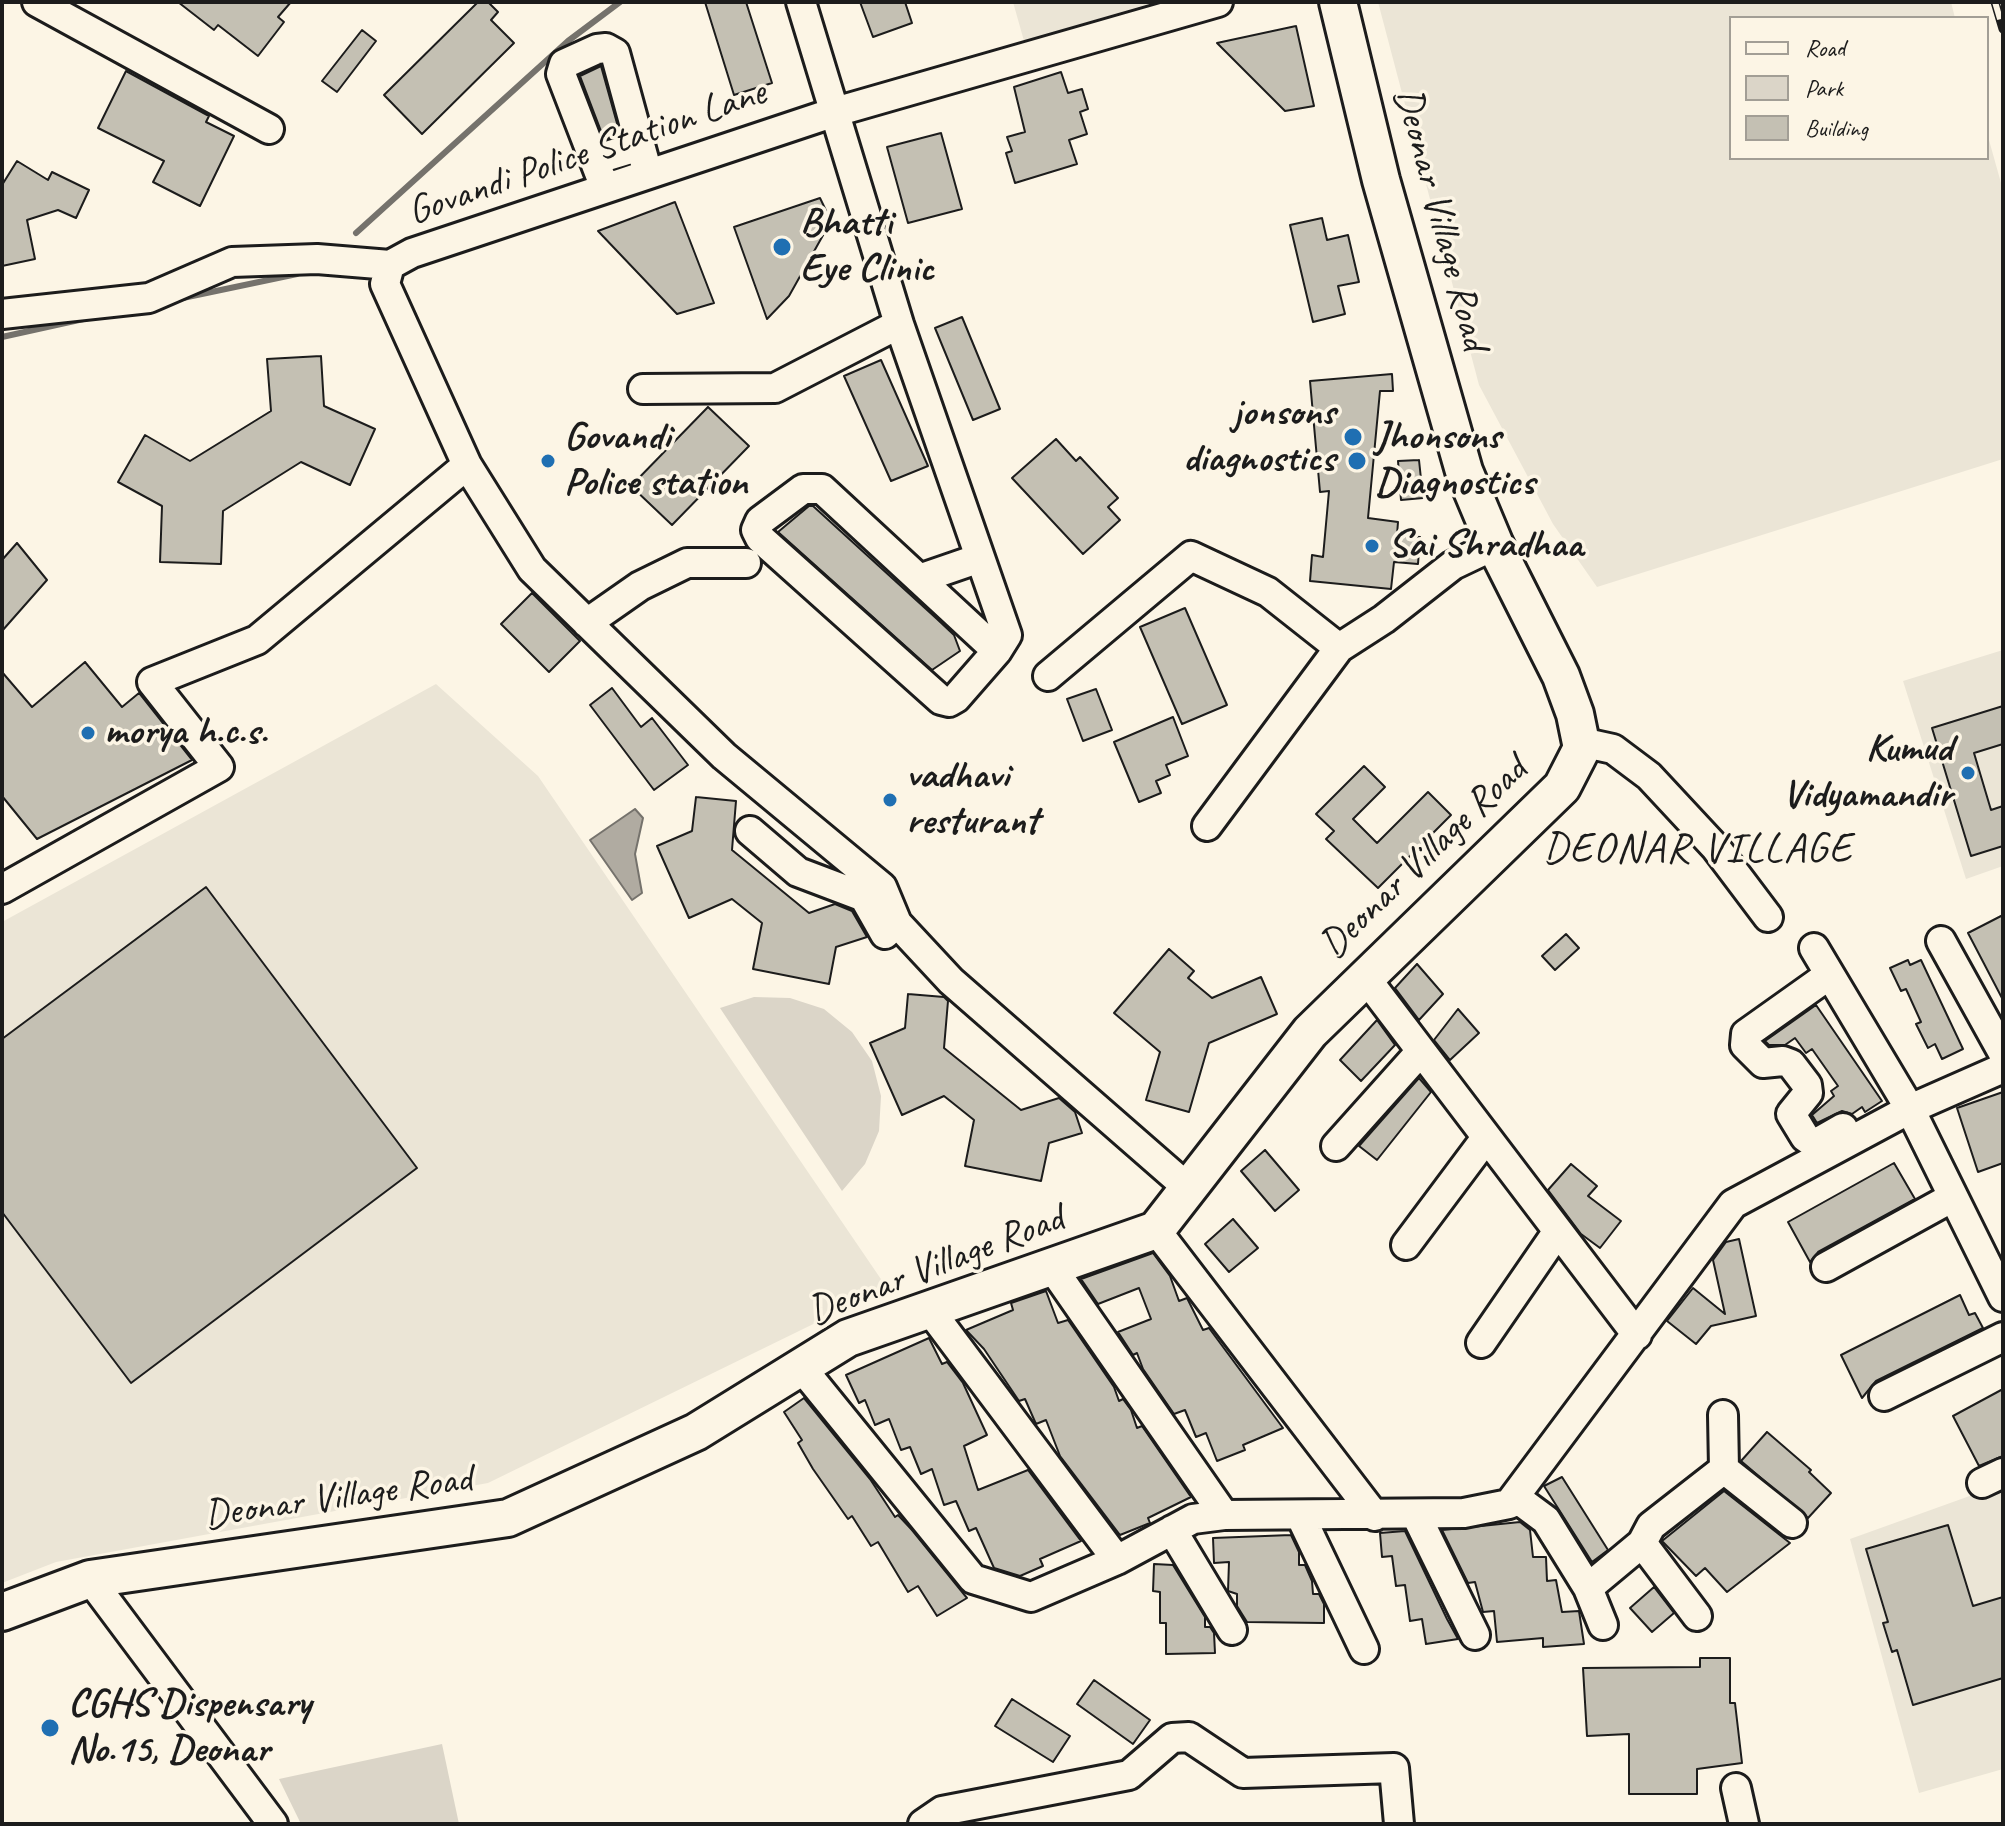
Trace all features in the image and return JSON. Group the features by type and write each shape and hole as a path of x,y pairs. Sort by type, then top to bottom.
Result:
{"main road":[{"name":"Deonar Village Road","path":"2,1612 90,1579 508,1518 696,1432 848,1338 1156,1230 1310,1032 1562,787 1582,748 1575,714 1561,676 1495,545 1464,471 1381,180 1338,2"}],"street":[{"path":"801,2 899,324 1007,635 997,651 956,698 949,702 941,700 760,538 756,530 760,521 803,489 811,486 822,489 997,651"},
{"name":"Govandi Police Station Lane","path":"1188,1188 951,981 897,923 882,887 724,756 532,569 467,465 385,284 390,265 412,253 835,112 1218,2"},
{"path":"42,3 269,129"},
{"path":"605,188 561,74 564,64 597,49 606,48 615,53 648,174"},
{"path":"594,160 640,146"},
{"path":"2,314 149,298 232,262 317,259 390,265"},
{"path":"643,389 775,388 899,324"},
{"path":"2,889 219,767 152,682 257,640 467,465"},
{"path":"1207,826 1339,648 1384,619 1453,565 1495,545"},
{"path":"1048,676 1191,556 1268,592 1339,648"},
{"path":"919,579 980,558"},
{"path":"587,623 640,586 687,563 746,563"},
{"path":"1581,742 1613,749 1649,776 1716,848 1768,917"},
{"path":"750,831 798,872 864,897 891,945 909,964 922,975 951,981"},
{"path":"1941,941 2003,1053"},
{"path":"1814,948 1910,1109 2003,1297"},
{"path":"1829,975 1746,1034 1745,1045 1763,1063 1783,1061 1791,1064 1807,1085 1808,1093 1791,1114 1805,1137 1815,1144 1871,1113"},
{"path":"1365,977 1637,1335"},
{"path":"1336,1146 1421,1051"},
{"path":"1603,1625 1588,1588 1546,1520 1515,1497 1733,1204 1910,1109 2003,1068"},
{"path":"1406,1245 1486,1138"},
{"path":"1826,1267 1953,1197"},
{"path":"1156,1230 1375,1516"},
{"path":"1481,1343 1558,1231"},
{"path":"1051,1266 1224,1515"},
{"path":"929,1309 1117,1560"},
{"path":"1884,1396 2003,1337"},
{"name":"Deonar Village Road","path":"801,1367 973,1579 1031,1597 1117,1560 1193,1519 1224,1515 1464,1513 1509,1504 1515,1497"},
{"path":"1723,1415 1724,1469"},
{"path":"1588,1588 1642,1543 1651,1526 1724,1469"},
{"path":"1724,1469 1792,1523"},
{"path":"1300,1515 1364,1649"},
{"path":"1416,1515 1475,1635"},
{"path":"1172,1530 1232,1630"},
{"path":"1642,1543 1697,1616"},
{"path":"90,1579 273,1824"},
{"path":"923,1824 942,1811 1129,1775 1172,1738 1189,1737 1243,1773 1394,1768 1399,1824"},
{"path":"1736,1788 1744,1824"}],"shaded area":[{"path":"1013,2 1155,2 1024,41"},
{"path":"1378,2 1951,2 1954,16 1729,16 1729,160 1989,160 1989,140 2003,190 2003,459 1597,587 1553,524 1479,385"},
{"name":"Kumud Vidyamandir","path":"2003,650 2003,866 1966,879 1903,681"},
{"path":"436,684 538,776 887,1288 488,1483 56,1562 2,1583 2,922"},
{"path":"635,809 643,818 635,854 642,893 632,900 590,840"},
{"path":"2003,1484 2003,1769 1919,1793 1850,1539"}],"green space":[{"path":"754,997 790,998 824,1009 852,1032 872,1061 881,1096 879,1131 865,1164 842,1191 720,1008"},
{"path":"442,1744 459,1824 301,1824 279,1779"}],"building":[{"path":"178,2 291,2 278,17 284,22 258,56 218,25 214,30"},
{"path":"478,2 488,2 498,12 491,20 514,43 422,134 384,95"},
{"path":"705,2 746,2 772,83 734,95"},
{"path":"860,2 905,2 912,23 873,37"},
{"path":"1296,26 1314,106 1285,111 1217,43"},
{"path":"362,30 376,41 337,92 322,81"},
{"path":"601,66 620,134 604,139 580,76"},
{"path":"126,71 209,116 206,122 234,136 200,206 153,182 164,161 98,128"},
{"path":"1061,72 1068,93 1082,89 1088,109 1080,112 1087,134 1069,140 1077,164 1015,183 1006,153 1012,151 1007,137 1025,132 1014,87"},
{"path":"941,133 962,209 908,223 887,147"},
{"path":"17,161 48,180 52,172 89,190 76,218 58,210 27,220 35,259 2,266 2,185"},
{"path":"820,198 831,221 789,296 767,319 734,227"},
{"path":"675,202 714,303 677,314 598,231"},
{"path":"1322,218 1327,240 1348,235 1359,282 1338,286 1345,314 1313,322 1290,225"},
{"path":"962,317 1000,409 973,420 935,328"},
{"path":"321,356 324,406 375,429 350,485 301,462 223,511 221,564 160,562 162,506 118,482 145,435 190,461 271,411 267,359"},
{"path":"881,360 928,466 891,481 844,376"},
{"path":"1392,374 1393,391 1380,391 1368,518 1398,522 1397,535 1420,537 1418,564 1394,562 1391,589 1310,581 1312,555 1323,557 1329,491 1320,492 1310,381"},
{"path":"708,407 749,446 672,525 631,486"},
{"path":"1056,439 1076,461 1080,457 1118,498 1108,507 1120,520 1083,554 1012,478"},
{"path":"1419,460 1423,498 1401,500 1398,461"},
{"path":"813,506 954,635 960,651 932,670 778,532"},
{"path":"17,543 47,580 2,631 2,560"},
{"path":"532,593 580,641 549,672 501,624"},
{"path":"1185,608 1227,705 1182,724 1140,627"},
{"name":"morya h.c.s.","path":"85,662 122,707 139,693 192,760 37,839 2,796 2,672 32,707"},
{"path":"612,688 641,727 652,718 688,765 654,790 590,705"},
{"path":"1096,689 1112,730 1083,741 1067,699"},
{"path":"2003,706 2003,744 1974,753 1991,810 2003,806 2003,846 1971,856 1932,728"},
{"path":"1173,717 1188,756 1166,765 1170,775 1156,781 1161,793 1139,802 1114,742"},
{"path":"1364,766 1385,787 1353,819 1377,843 1428,792 1451,815 1378,888 1326,839 1334,831 1316,814"},
{"path":"696,797 736,801 732,850 809,913 835,904 852,911 867,937 836,947 829,984 753,969 762,923 732,899 689,918 657,846 692,831"},
{"path":"206,887 417,1168 131,1383 2,1212 2,1039"},
{"path":"2003,915 2003,1000 1968,933"},
{"path":"1566,934 1579,948 1555,970 1542,956"},
{"path":"1169,949 1194,971 1188,978 1212,998 1261,977 1277,1014 1209,1043 1189,1112 1146,1100 1160,1052 1114,1013"},
{"path":"1908,960 1910,965 1921,960 1963,1049 1942,1059 1935,1044 1928,1048 1916,1024 1921,1022 1906,989 1901,991 1890,968"},
{"path":"1417,964 1443,994 1419,1020 1395,988"},
{"path":"908,994 944,997 948,1001 944,1048 1021,1110 1059,1098 1075,1112 1082,1133 1049,1143 1041,1181 965,1166 974,1120 944,1096 902,1115 870,1043 905,1028"},
{"path":"1816,1005 1882,1101 1865,1112 1862,1107 1852,1114 1842,1111 1817,1123 1812,1115 1834,1096 1831,1091 1838,1086 1812,1049 1806,1053 1795,1038 1785,1045 1769,1045 1765,1041"},
{"path":"1458,1009 1479,1033 1450,1060 1434,1040"},
{"path":"1377,1020 1395,1045 1361,1081 1340,1060"},
{"path":"1419,1078 1431,1092 1377,1160 1359,1146"},
{"path":"2003,1092 2003,1163 1978,1172 1957,1108"},
{"path":"1265,1150 1299,1190 1275,1211 1241,1171"},
{"path":"1894,1163 1915,1199 1818,1252 1810,1262 1788,1222"},
{"path":"1571,1164 1597,1186 1588,1196 1621,1221 1600,1248 1581,1234 1548,1190"},
{"path":"1233,1219 1258,1248 1229,1272 1205,1244"},
{"path":"1739,1239 1756,1316 1711,1326 1696,1344 1667,1321 1693,1288 1725,1314 1713,1260 1726,1242"},
{"path":"1153,1253 1170,1276 1179,1301 1187,1298 1203,1330 1209,1328 1283,1428 1243,1445 1245,1450 1217,1461 1206,1433 1196,1437 1185,1410 1174,1414 1143,1369 1137,1353 1133,1355 1118,1332 1151,1319 1139,1288 1098,1304 1081,1279"},
{"path":"1046,1291 1058,1323 1068,1320 1114,1387 1119,1401 1123,1399 1131,1410 1137,1428 1142,1426 1191,1497 1148,1518 1150,1523 1120,1535 1060,1456 1046,1420 1036,1424 1025,1399 1019,1401 984,1349 966,1330 1013,1310 1011,1303"},
{"path":"1960,1295 1969,1315 1975,1313 1983,1328 1876,1381 1862,1398 1841,1355"},
{"path":"929,1338 942,1364 947,1362 963,1383 987,1435 964,1446 978,1490 1028,1470 1081,1541 1040,1559 1043,1566 1020,1576 994,1568 976,1528 969,1531 956,1501 944,1505 932,1469 921,1474 910,1447 901,1450 889,1419 875,1425 865,1400 859,1403 846,1375"},
{"path":"2003,1389 2003,1456 1979,1466 1953,1416"},
{"path":"804,1398 870,1479 895,1517 898,1515 912,1530 967,1598 937,1616 918,1586 908,1592 878,1542 871,1546 852,1516 848,1519 813,1469 798,1443 802,1440 784,1412"},
{"path":"1767,1432 1811,1470 1809,1472 1831,1493 1808,1518 1741,1461"},
{"path":"1562,1477 1608,1550 1592,1562 1544,1486"},
{"path":"1724,1491 1790,1543 1727,1592 1705,1568 1696,1576 1662,1541"},
{"path":"1520,1522 1530,1530 1533,1557 1546,1557 1547,1581 1556,1580 1562,1612 1579,1611 1584,1644 1543,1647 1543,1638 1497,1642 1494,1611 1483,1612 1475,1582 1468,1583 1442,1530"},
{"path":"1948,1525 1973,1606 2003,1597 2003,1678 1913,1705 1897,1650 1892,1652 1883,1623 1888,1622 1866,1549"},
{"path":"1405,1531 1458,1639 1426,1644 1422,1619 1410,1621 1405,1585 1396,1586 1392,1556 1382,1557 1380,1533"},
{"path":"1291,1535 1299,1552 1299,1565 1305,1565 1312,1581 1313,1594 1319,1594 1324,1604 1324,1623 1247,1622 1237,1606 1237,1594 1228,1591 1229,1562 1214,1563 1213,1538"},
{"path":"1154,1564 1173,1565 1205,1617 1205,1627 1210,1627 1214,1633 1215,1653 1166,1654 1166,1623 1160,1623 1160,1592 1153,1591"},
{"path":"1654,1587 1674,1613 1652,1632 1630,1608"},
{"path":"1700,1658 1730,1658 1730,1703 1735,1703 1742,1763 1697,1769 1697,1794 1629,1794 1629,1734 1587,1736 1583,1668 1700,1667"},
{"path":"1094,1680 1150,1720 1133,1744 1077,1704"},
{"path":"1012,1699 1070,1736 1053,1762 995,1726"}],"waterway":[{"path":"356,233 568,41 620,2"},
{"path":"178,299 297,274"},
{"path":"2,337 88,318"}],"railway":[{"path":"1995,2 2003,29"}],"place":[{"name":"Bhatti Eye Clinic","path":"782,247"},
{"name":"jonsons diagnostics","path":"1353,437"},
{"name":"Govandi Police station","path":"548,461"},
{"name":"Jhonsons Diagnostics","path":"1357,461"},
{"name":"Sai Shradhaa","path":"1372,546"},
{"name":"morya h.c.s.","path":"88,733"},
{"name":"Kumud Vidyamandir","path":"1968,773"},
{"name":"vadhavi resturant","path":"890,800"},
{"name":"CGHS Dispensary No.15, Deonar","path":"50,1728"}],"district":[{"name":"DEONAR VILLAGE","path":"1698,850"}]}
